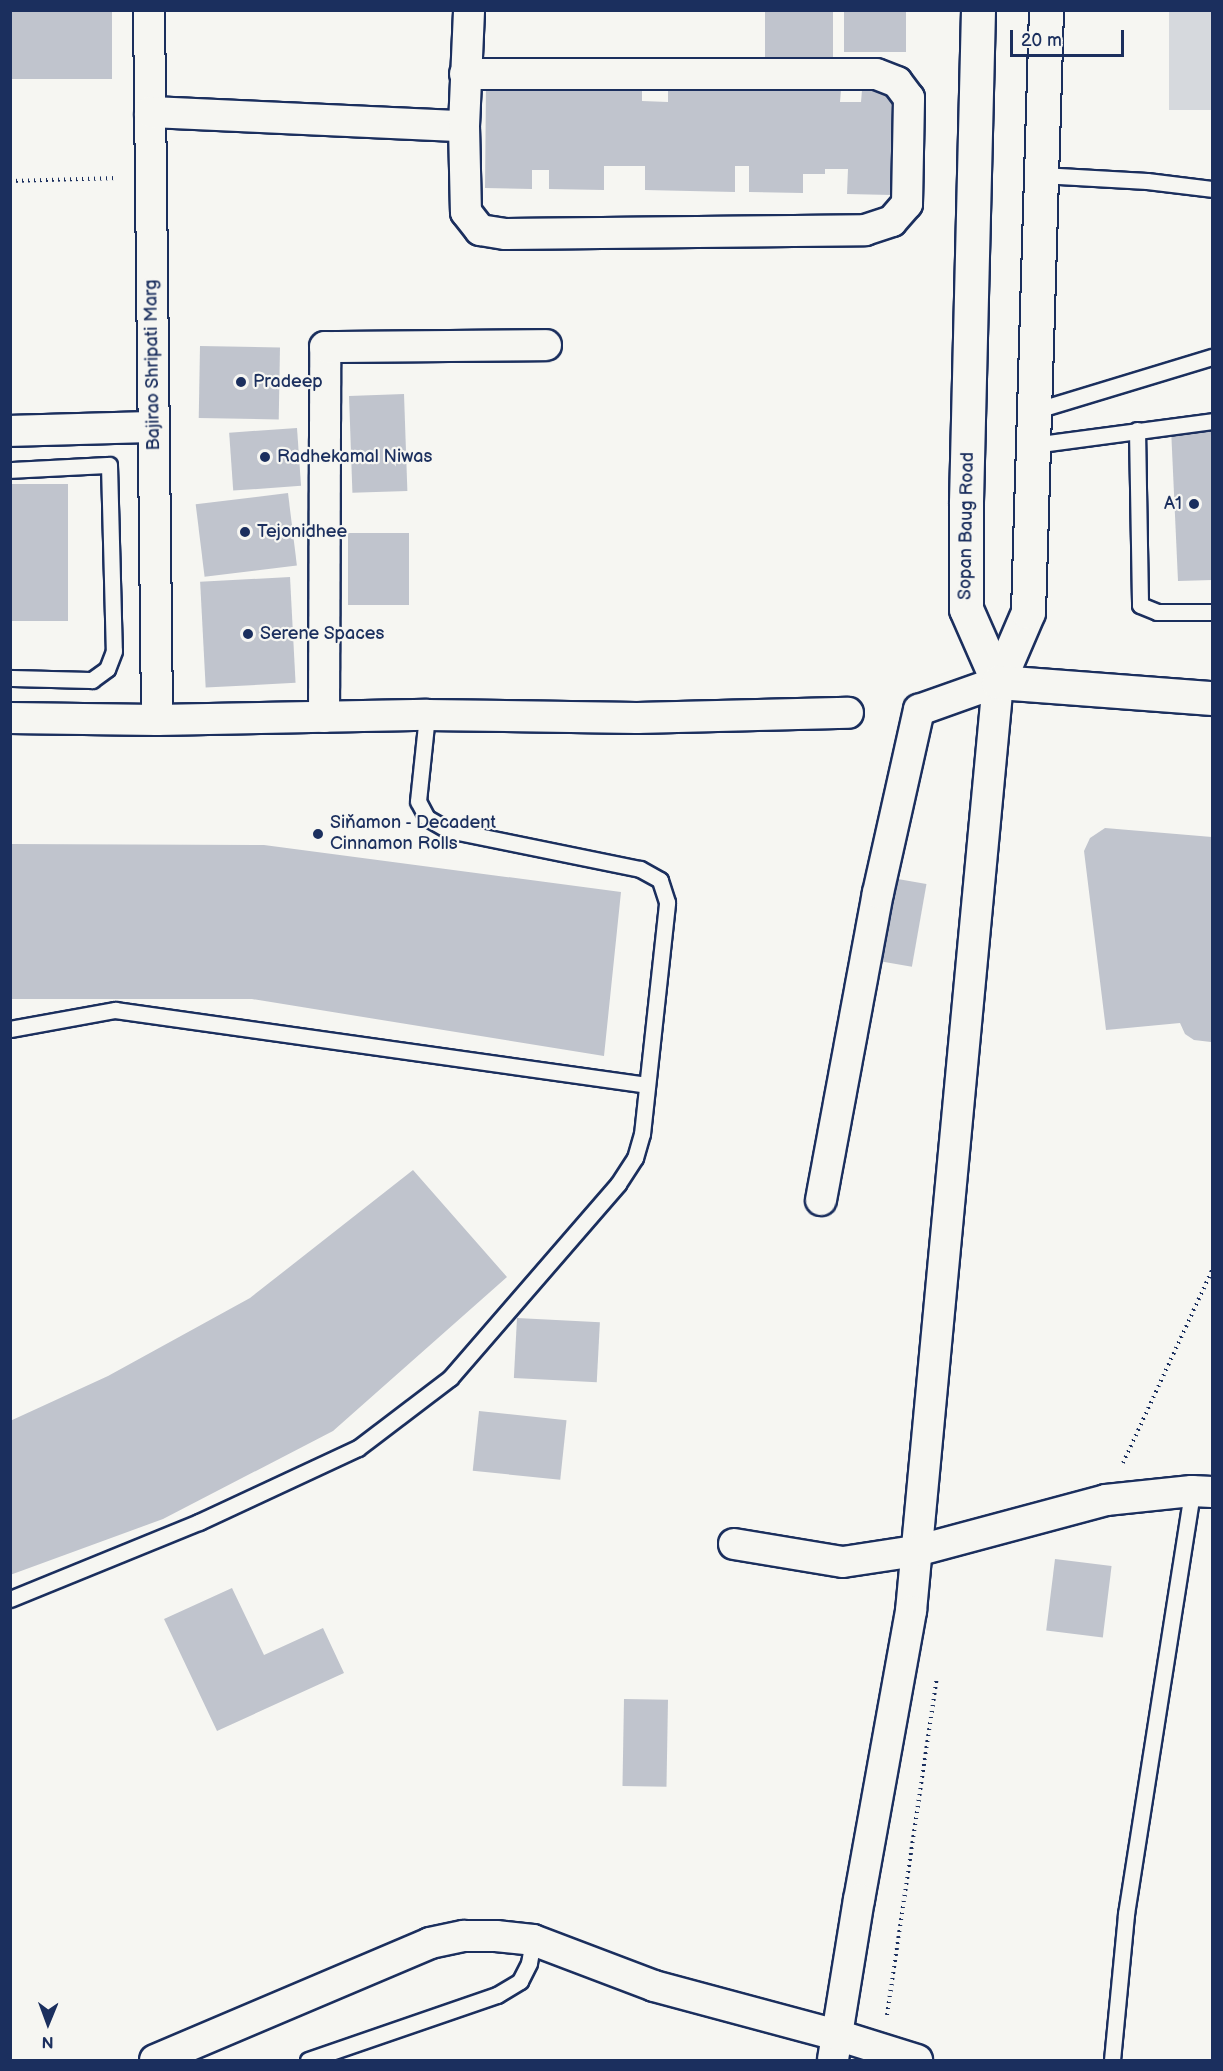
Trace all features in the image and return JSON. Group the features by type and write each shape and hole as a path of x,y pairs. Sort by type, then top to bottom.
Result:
{"street":[{"name":"Bajirao Shripati Marg","path":"149,10 157,720"},
{"path":"465,74 876,74 897,82 909,98 907,204 892,221 865,230 506,234 480,230 466,212 464,126 465,74 469,10"},
{"name":"Sopan Baug Road","path":"978,10 966,503 966,609 998,682"},
{"path":"835,2048 911,1611 998,682 1028,612 1046,10"},
{"path":"150,112 464,126"},
{"path":"324,717 325,347 546,345"},
{"path":"10,431 153,427"},
{"path":"820,1200 878,893 920,710 998,682 1212,698"},
{"path":"10,718 157,720 427,715 637,718 848,713"},
{"path":"734,1545 843,1562 916,1551 1106,1500 1202,1491"},
{"path":"155,2061 430,1943 464,1936 496,1936 533,1940 654,1986 835,2048 883,2050 917,2061"}],"lane":[{"path":"1041,175 1147,181 1212,189"},
{"path":"1034,411 1212,357"},
{"path":"1033,445 1212,421"},
{"path":"1137,430 1140,605 1157,612 1212,612"},
{"path":"10,470 109,465 114,651 107,669 92,680 10,678"},
{"path":"10,1599 199,1522 358,1448 450,1378 618,1184 634,1158 642,1134 667,902 660,880 640,869 448,830 427,818 418,801 427,715"},
{"path":"10,1029 116,1010 647,1085"},
{"path":"1113,2061 1126,1914 1202,1491"},
{"path":"308,2061 497,1995 520,1981 529,1964 533,1940"}],"path":[{"path":"10,181 150,177"},
{"path":"1106,1500 1212,1270"},
{"path":"883,2050 934,1713 937,1671"}],"shaded area":[{"path":"1169,11 1212,11 1212,110 1169,110"}],"building":[{"path":"10,10 112,10 112,79 10,79"},
{"path":"765,10 833,10 833,57 765,57"},
{"path":"844,10 906,10 906,52 844,52"},
{"path":"486,83 642,86 642,101 668,102 668,87 841,90 840,102 861,102 862,90 894,91 892,195 847,194 848,169 825,169 825,174 803,174 803,193 749,192 749,166 735,166 735,192 645,190 645,166 604,166 604,190 549,189 549,170 532,170 532,189 485,188"},
{"name":"Pradeep","path":"200,346 280,347 279,419 199,418"},
{"path":"404,394 407,491 352,493 349,396"},
{"name":"A1","path":"1212,426 1212,580 1178,581 1171,428"},
{"name":"Radhekamal Niwas","path":"297,428 301,486 233,491 229,433"},
{"path":"10,484 68,484 68,621 10,621"},
{"name":"Tejonidhee","path":"288,493 297,565 205,577 196,504"},
{"path":"348,533 409,533 409,605 348,605"},
{"name":"Serene Spaces","path":"290,577 296,683 206,688 200,582"},
{"path":"1105,828 1212,837 1211,1042 1194,1040 1185,1034 1180,1023 1106,1030 1084,851 1090,838"},
{"path":"10,844 264,845 621,892 604,1056 252,999 10,999"},
{"path":"892,878 926,884 912,967 877,961"},
{"path":"413,1170 507,1277 333,1431 163,1519 10,1575 10,1421 108,1376 250,1298"},
{"path":"517,1318 600,1322 597,1382 514,1378"},
{"path":"479,1411 567,1420 560,1480 473,1471"},
{"path":"1055,1559 1112,1566 1103,1637 1046,1630"},
{"path":"232,1588 264,1655 323,1628 344,1673 217,1731 164,1619"},
{"path":"624,1699 668,1700 666,1787 622,1786"}],"place":[{"name":"Pradeep","path":"241,382"},
{"name":"Radhekamal Niwas","path":"265,457"},
{"name":"A1","path":"1194,504"},
{"name":"Tejonidhee","path":"245,532"},
{"name":"Serene Spaces","path":"248,634"},
{"name":"Siňamon - Decadent Cinnamon Rolls","path":"318,834"}]}
